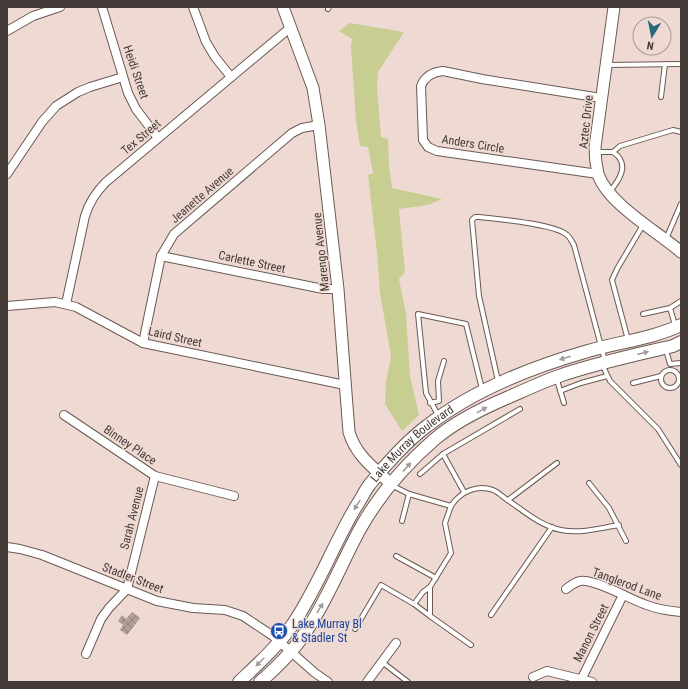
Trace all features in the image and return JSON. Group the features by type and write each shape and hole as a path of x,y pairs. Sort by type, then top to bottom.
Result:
{"main road":[{"name":"Lake Murray Boulevard","path":"239,682 268,653 292,625 318,579 346,522 370,485 398,453 426,426 455,406 482,392 554,361 653,335 679,326"},
{"name":"Lake Murray Boulevard","path":"260,682 279,665 312,622 337,577 360,529 382,495 407,466 436,438 489,405 556,377 604,363 666,348 681,342"},
{"path":"439,417 448,430"}],"street":[{"path":"7,31 33,16 60,7"},
{"name":"Heidi Street","path":"102,7 128,93 136,109 158,138"},
{"path":"193,7 206,42 230,77"},
{"name":"Marengo Avenue","path":"284,7 314,88 338,289 347,426 353,444 363,459 391,484"},
{"name":"Aztec Drive","path":"614,7 605,65 595,152 598,174 609,193 621,205 681,252"},
{"name":"Tex Street","path":"66,304 85,216 93,199 106,182 291,27"},
{"name":"Anders Circle","path":"598,174 431,149 423,140 421,86 423,81 430,75 443,71 482,79 601,98"},
{"path":"7,174 42,122 56,106 78,92 123,77"},
{"name":"Jeanette Avenue","path":"143,343 161,256 174,234 292,133 302,128 319,125"},
{"name":"Carlette Street","path":"161,256 323,289 338,289"},
{"name":"Laird Street","path":"7,306 55,302 66,304 76,307 143,343 345,385"},
{"name":"Binney Place","path":"64,415 155,476 234,496"},
{"name":"Sarah Avenue","path":"127,589 155,476"},
{"name":"Stadler Street","path":"7,547 42,555 157,601 193,608 225,610 243,616 279,641 328,682"},
{"name":"Tanglerod Lane","path":"566,589 579,581 587,581 653,607 681,612"},
{"path":"86,654 101,619 127,589"},
{"name":"Manon Street","path":"581,680 623,595"},
{"path":"367,682 396,644"},
{"path":"533,677 547,671 592,682"}],"lane":[{"path":"661,97 665,64"},
{"path":"605,65 681,64"},
{"path":"595,152 613,152 620,146 673,130 681,132"},
{"path":"609,193 619,181 623,168 620,158 613,152"},
{"path":"666,239 681,204"},
{"path":"498,384 479,296 472,220 475,217 508,220 555,228 568,235 574,245 610,381 658,428 681,465"},
{"path":"628,341 612,280 644,223"},
{"path":"644,314 670,308 681,301"},
{"path":"670,308 679,326"},
{"path":"439,417 430,403 426,393 418,314 466,324 482,392"},
{"path":"666,348 670,369"},
{"path":"430,403 440,401 438,381 444,361"},
{"path":"670,364 681,363"},
{"path":"670,369 676,372 679,377 675,386 670,388 664,386 661,382 661,376 664,371 670,369"},
{"path":"560,391 581,383 608,376"},
{"path":"633,382 661,376"},
{"path":"556,377 564,403"},
{"path":"420,474 443,454 520,409"},
{"path":"443,454 464,492"},
{"path":"508,500 557,464"},
{"path":"590,483 619,524 626,541"},
{"path":"391,484 409,494 451,506"},
{"path":"414,604 423,592 430,587 451,553 445,523 451,506 464,492 479,488 493,490 544,525 562,530 582,532 619,524"},
{"path":"402,521 409,494"},
{"path":"491,615 552,527"},
{"path":"396,556 436,578"},
{"path":"355,629 382,585 414,604 471,645"},
{"path":"430,587 430,616"},
{"path":"382,662 408,682"}],"green space":[{"path":"350,23 404,32 378,72 377,88 381,137 388,139 392,188 442,199 428,205 399,209 405,272 399,279 406,314 410,376 419,415 402,431 385,404 386,382 391,356 380,293 368,175 373,173 368,147 360,146 356,121 351,47 352,39 339,31"}],"building":[{"path":"132,612 140,618 127,635 120,630 123,625 118,621 122,615 126,619"}],"place":[{"name":"Lake Murray Bl & Stadler St","path":"279,631"}]}
